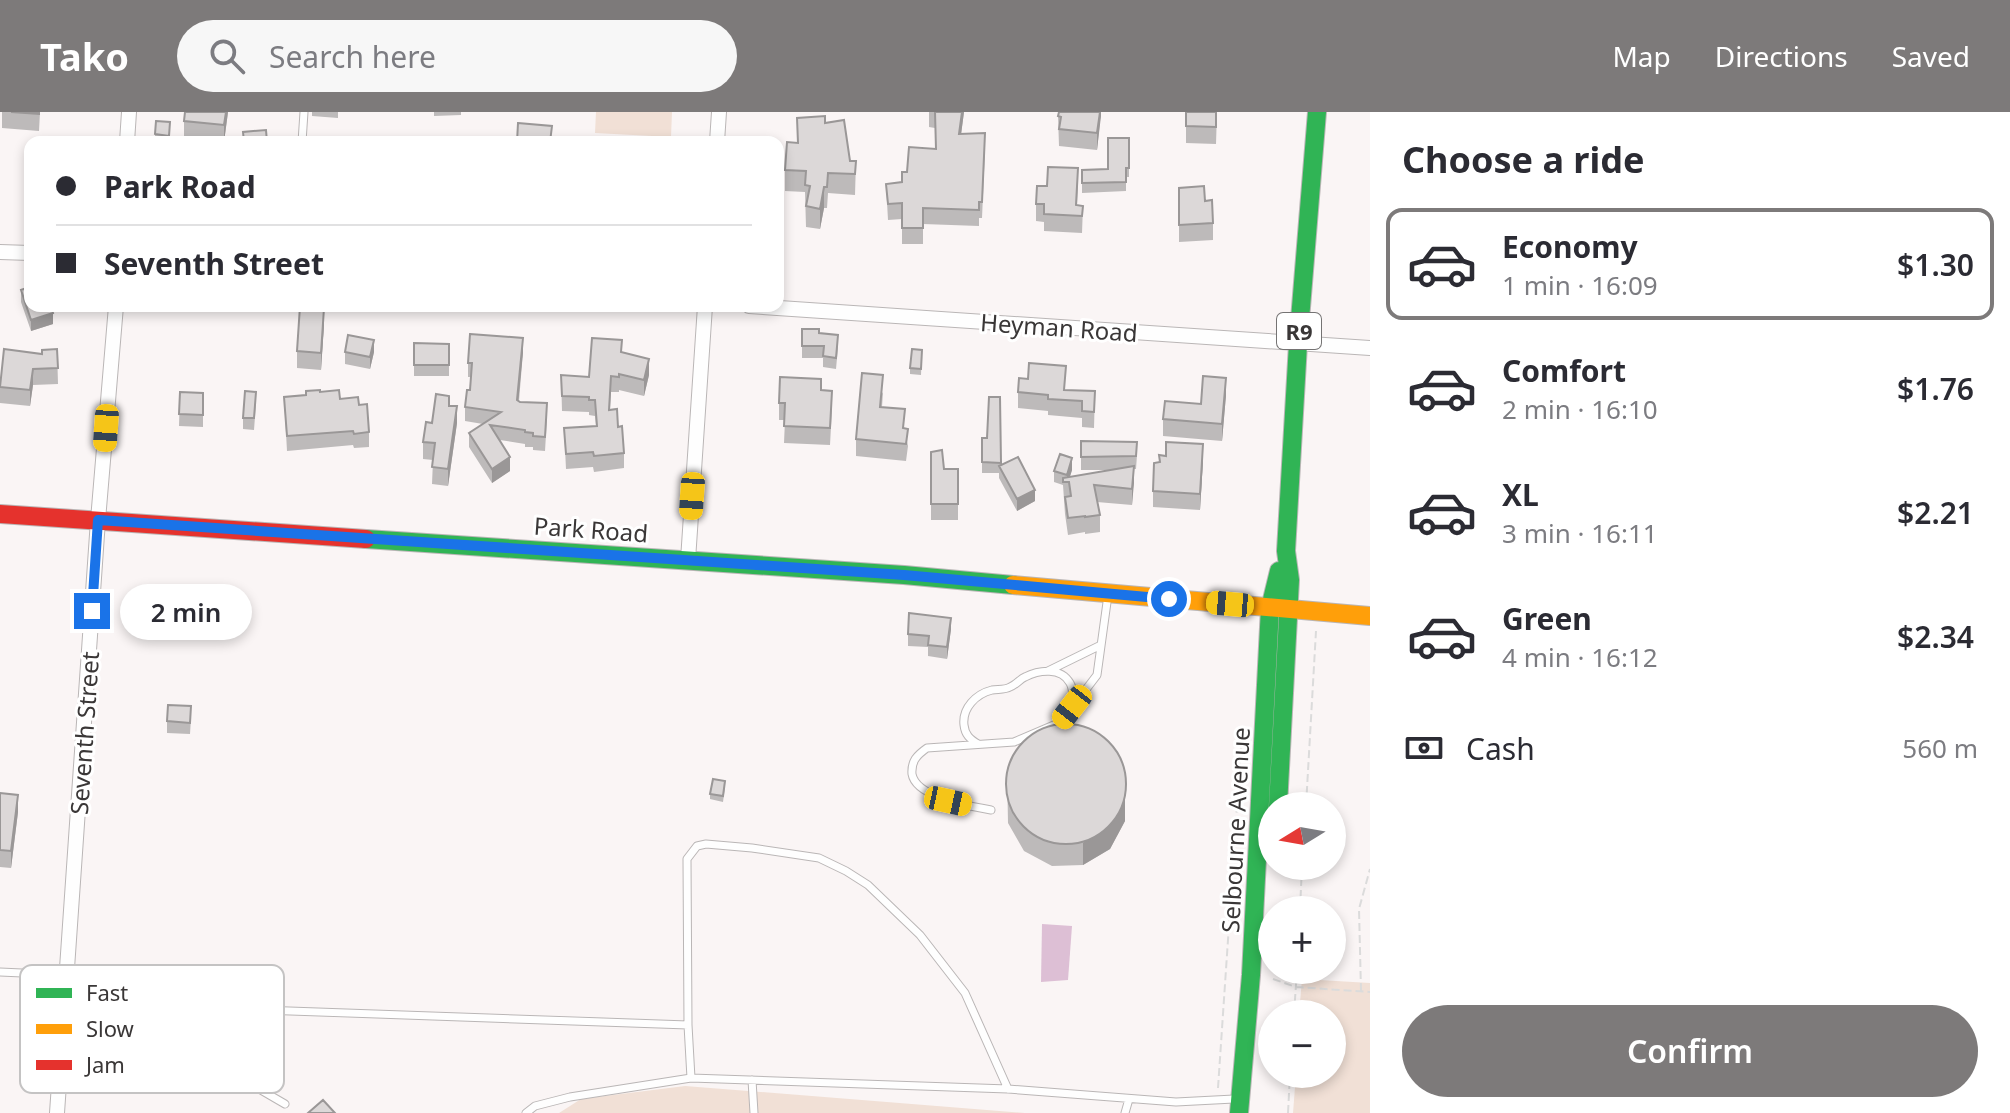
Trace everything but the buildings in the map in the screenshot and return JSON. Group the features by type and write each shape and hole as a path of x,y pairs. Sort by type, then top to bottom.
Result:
{"main road":[{"name":"Selbourne Avenue","path":"1278,792 1279,608 1276,579 1286,551 1298,344 1317,112"},
{"name":"Park Road","path":"0,514 904,575 1370,616"},
{"name":"Selbourne Avenue","path":"1240,1106 1279,608"},
{"name":"Selbourne Avenue","path":"1257,1113 1268,984"}],"street":[{"path":"127,136 129,112"},
{"path":"717,136 719,112"},
{"path":"0,252 24,253"},
{"name":"Heyman Road","path":"784,308 1370,348"},
{"name":"Seventh Street","path":"68,965 115,312"},
{"path":"688,560 705,312"},
{"name":"Seventh Street","path":"57,1113 59,1093"}],"lane":[{"path":"302,136 304,112"},
{"path":"991,810 948,801 920,787 913,780 912,767 917,755 927,748 1014,742 1061,722 1097,675 1108,594"},
{"path":"1048,671 1101,645"},
{"path":"980,744 971,740 964,731 963,715 969,705 984,693 1012,687 1022,678 1048,671 1070,681 1072,707"},
{"path":"691,1078 687,859 697,846 706,844 819,858 868,885 920,935 965,993 1008,1089"},
{"path":"0,972 20,973"},
{"path":"284,1011 688,1025"},
{"path":"526,1113 535,1106 570,1097 691,1078 1008,1089 1176,1102 1217,1100 1240,1106"},
{"path":"752,1080 754,1113"},
{"path":"266,1093 285,1104"},
{"path":"1125,1113 1129,1099"}],"path":[{"path":"1307,792 1317,612"},
{"path":"1217,1100 1242,743"},
{"path":"1361,991 1359,909 1370,869"},
{"path":"1295,1000 1296,984"},
{"path":"1267,993 1296,987 1370,992"},
{"path":"1288,1113 1289,1088"}],"shaded area":[{"path":"596,112 672,112 671,136 595,133"},
{"path":"1042,924 1072,926 1068,980 1041,982"},
{"path":"1370,983 1370,1113 1293,1113 1295,1088 1346,1088 1346,1000 1300,1000 1302,984"},
{"path":"685,1086 1025,1113 559,1113 581,1099"}],"traffic: fast":[{"path":"1279,792 1290,580 1286,551 1298,344 1317,112"},
{"path":"366,539 1013,585"},
{"path":"1239,1113 1251,975 1270,608 1279,571"}],"traffic: slow":[{"path":"1013,585 1370,616"}],"traffic: jam":[{"path":"0,514 366,539"}],"route":[{"path":"92,611 98,520 904,575 1169,599"}]}
